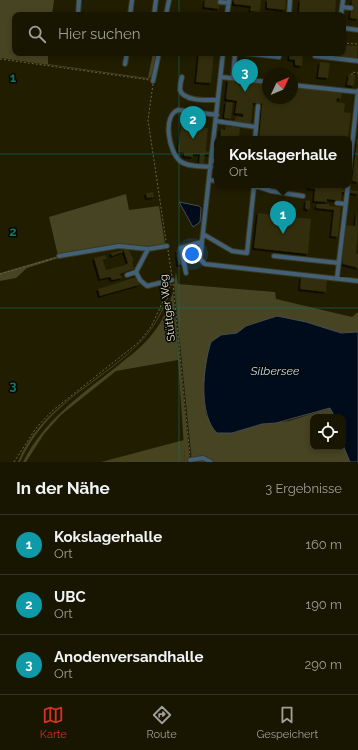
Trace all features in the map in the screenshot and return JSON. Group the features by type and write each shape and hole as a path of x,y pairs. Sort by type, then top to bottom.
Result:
{"lane":[{"path":"78,12 79,0"},
{"path":"130,12 132,0"},
{"path":"154,12 156,0"},
{"path":"167,12 169,0"},
{"path":"289,12 290,0"},
{"path":"341,12 343,0"},
{"path":"220,2 229,1 227,12"},
{"path":"342,8 351,8"},
{"path":"346,28 358,30"},
{"path":"126,56 126,64"},
{"path":"153,81 158,56"},
{"path":"214,136 223,56"},
{"path":"233,78 235,56"},
{"path":"270,56 279,56"},
{"path":"315,56 350,62 358,61"},
{"path":"182,77 180,90 183,94 193,99 218,100"},
{"path":"221,77 262,81"},
{"path":"298,86 358,92 352,160"},
{"path":"255,136 258,106"},
{"path":"211,167 187,164 177,158 169,140 171,118 173,113 178,110 217,115"},
{"path":"216,122 256,127"},
{"path":"214,138 200,259 205,264 358,281"},
{"path":"209,180 214,181"},
{"path":"203,234 232,251 247,253 253,188"},
{"path":"262,188 271,191 303,196"},
{"path":"337,278 348,188"},
{"path":"337,203 345,204"},
{"path":"186,273 181,248 202,242"},
{"path":"59,256 119,246 148,249 167,246"},
{"path":"128,275 136,272 148,249"},
{"path":"274,256 339,263"},
{"path":"136,272 140,280 147,286 172,280"},
{"path":"190,460 203,458 211,462"}],"path":[{"path":"346,43 358,44"},
{"path":"0,59 153,81"},
{"path":"352,75 352,72 358,73"},
{"name":"Stüttger Weg","path":"153,81 148,120 172,280 190,460"},
{"path":"0,274 59,256"},
{"path":"14,462 36,428 52,411 138,342 151,327 172,280"}],"shaded area":[{"path":"0,0 54,0 52,12 12,12 12,56 48,56 48,64 148,78 152,56 157,56 153,75 148,79 0,58"},
{"path":"126,194 129,210 159,206 165,244 144,247 118,245 59,256 59,258 27,268 16,278 0,281 0,273 58,256 49,217"},
{"path":"176,272 178,284 275,292 276,299 352,317 358,312 358,332 341,333 306,322 277,316 246,326 237,333 221,335 211,342 204,389 206,415 224,432 232,433 262,424 289,421 310,414 310,450 345,450 350,462 192,462 174,285"},
{"path":"173,292 190,462 185,462 178,360 116,371 61,415 44,434 26,462 23,462 41,434 63,410 145,343 162,319"},
{"path":"169,293 156,323 145,338 118,363 74,396 54,414 37,433 20,462 18,462 28,443 40,426 55,411 71,398 121,359 142,340 156,321"},
{"path":"330,408 333,414 311,414"},
{"path":"184,440 185,462 101,462"}],"water":[{"path":"179,202 199,206 201,208 200,222 193,227"},
{"name":"Silbersee","path":"277,316 306,322 341,333 358,332 358,462 350,462 345,450 346,414 333,414 330,408 276,423 262,424 232,433 217,433 211,425 207,415 205,403 204,377 208,352 211,342 221,335 237,333 246,326"}],"building":[{"path":"205,0 220,0 219,9 204,7"},
{"path":"234,0 261,0 260,12 250,11 251,6 234,4"},
{"path":"267,0 286,0 285,10 267,8"},
{"path":"300,0 336,0 335,12 299,12"},
{"path":"352,0 358,0 358,19 350,18"},
{"path":"346,45 358,46 357,60 316,56 346,56"},
{"path":"199,56 214,56 211,83 196,82"},
{"path":"290,56 303,56 302,66 295,65 295,60 289,59"},
{"path":"320,62 330,63 328,78 318,77"},
{"path":"349,74 355,75 354,86 347,85"},
{"path":"228,80 262,84 262,104 253,103 251,124 237,122 234,127 240,128 239,136 220,136 221,129 225,130 226,126 231,127 236,116 243,117 243,114 235,113 237,101 226,99"},
{"path":"298,88 342,93 341,99 337,98 336,102 345,103 344,112 351,113 348,136 259,136 262,104 298,104"},
{"path":"226,102 233,102 231,119 224,118"},
{"path":"181,125 208,128 206,151 214,152 214,155 205,154 204,164 199,164 200,154 193,154 193,157 184,156 184,153 178,152"},
{"path":"358,139 358,182 352,181"},
{"path":"308,188 342,188 358,191 358,194 342,192 341,201 327,199 327,202 314,201 315,189"},
{"path":"153,192 154,197 147,198 146,193"},
{"path":"306,200 310,201 310,208 308,210 305,208"},
{"path":"317,204 329,204 329,206 341,207 338,237 331,236 334,210 316,208"},
{"path":"357,209 358,232 356,254 358,254 358,268 343,264 342,260 346,225 355,226"},
{"path":"258,213 311,219 308,254 254,248"},
{"path":"128,248 134,261 132,261 134,269 120,274 122,278 112,280 110,277 100,279 94,258 105,255 107,259 103,260 106,270 125,265 128,263 123,249"},
{"path":"122,250 123,252 112,256 111,253"},
{"path":"177,250 181,250 183,264 178,265"},
{"path":"136,277 139,285 100,296 98,289"},
{"path":"301,277 327,279 326,292 300,289"}],"place":[{"name":"Anodenversandhalle","path":"245,92"},
{"name":"UBC","path":"193,139"},
{"name":"Kokslagerhalle","path":"283,234"}]}
